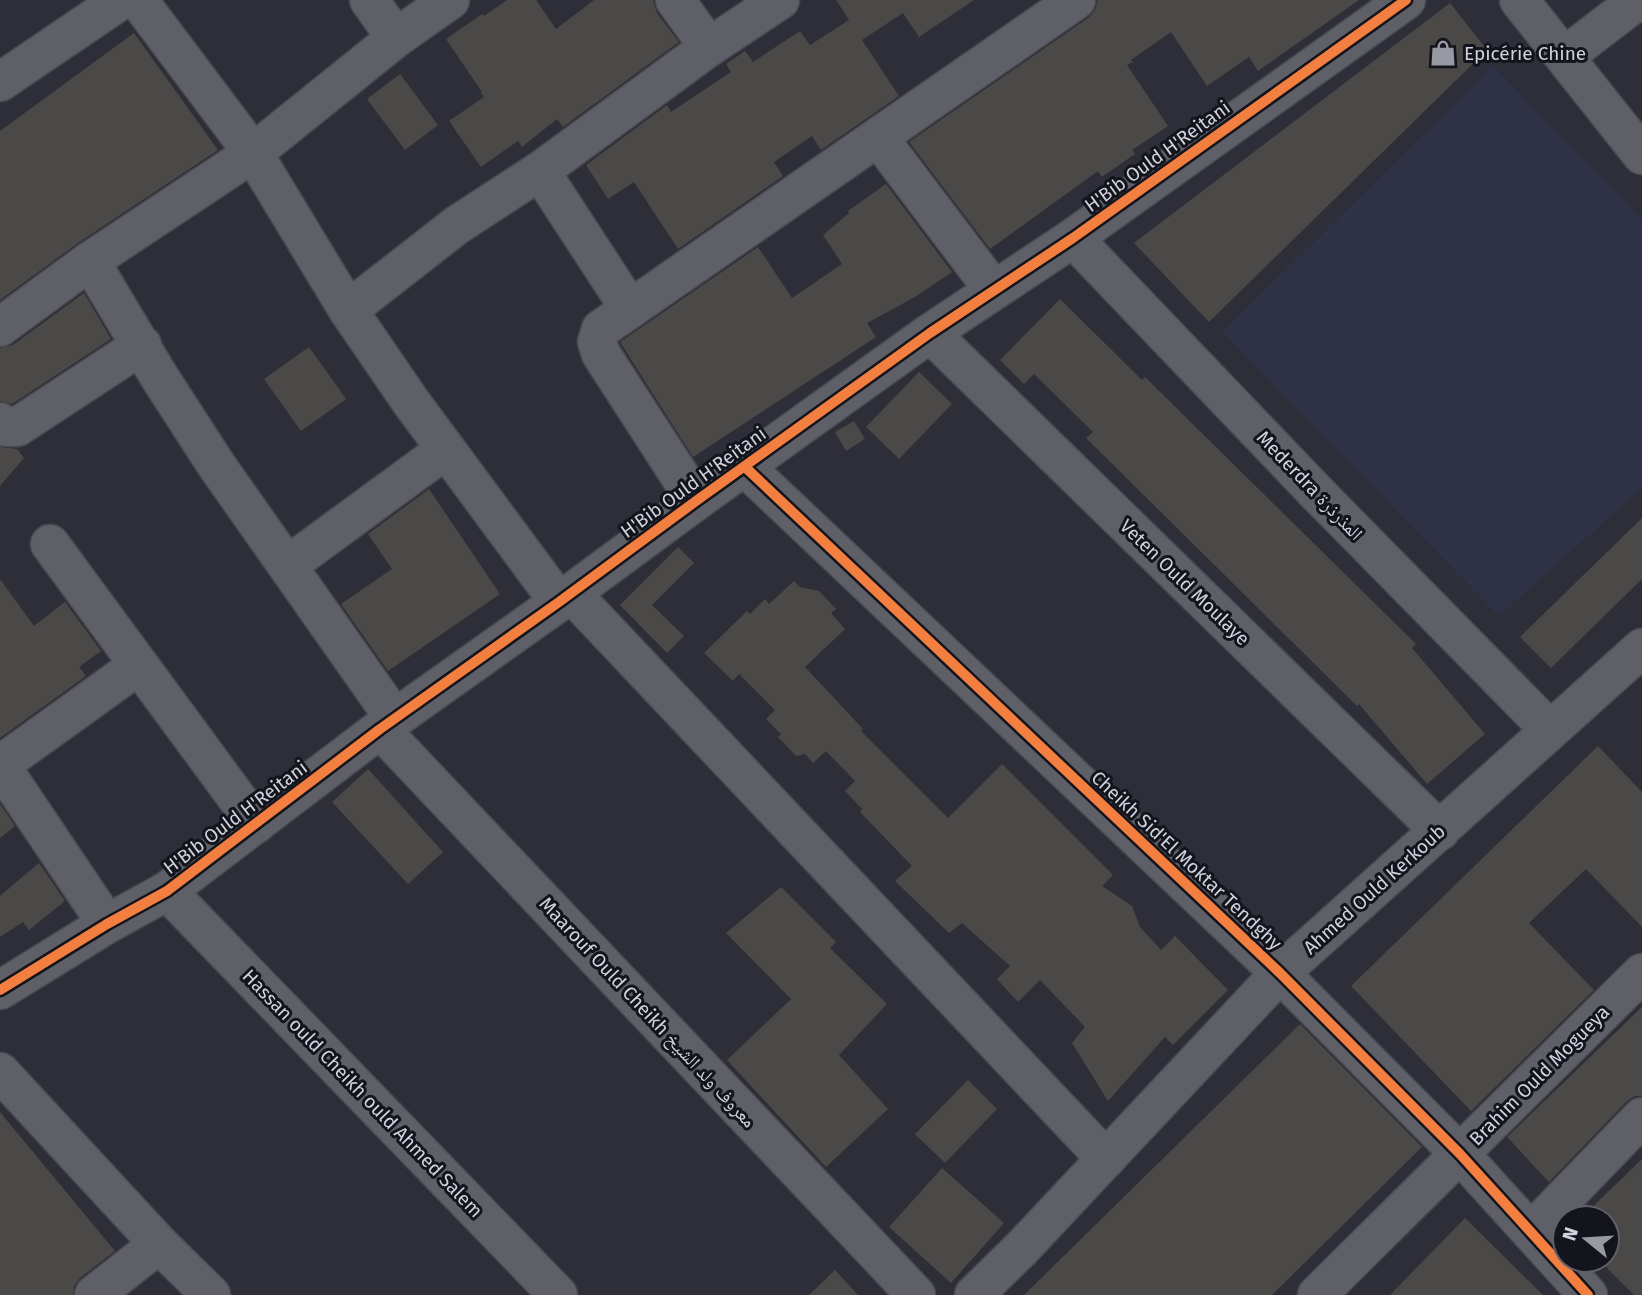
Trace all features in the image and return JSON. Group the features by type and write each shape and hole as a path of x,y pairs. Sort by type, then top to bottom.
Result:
{"street":[{"path":"0,82 121,0"},
{"path":"138,0 253,153 348,310 444,450 565,598 1106,1159"},
{"path":"369,0 396,38"},
{"path":"0,327 90,261 253,153 396,38 450,0"},
{"path":"675,0 709,47"},
{"path":"348,310 457,225 540,171 709,47 780,0"},
{"path":"696,500 601,354 597,342 601,329 1076,0"},
{"name":"H'Bib Ould H'Reitani","path":"0,990 107,923 167,891 388,724 565,598 696,500 993,289 1073,238 1406,0"},
{"path":"1519,0 1642,155"},
{"path":"1564,56 1638,0"},
{"path":"878,137 993,289"},
{"path":"540,171 630,309"},
{"name":"Mederdra المذرذرة","path":"1073,238 1314,490 1550,730"},
{"name":"Maarouf Ould Cheikh معروف ولد الشيخ","path":"90,261 160,378 288,565 388,724 916,1295"},
{"name":"Veten Ould Moulaye","path":"930,333 1440,831"},
{"path":"0,422 6,427 17,428 142,345"},
{"path":"288,565 444,450"},
{"name":"Cheikh Sid'El Moktar Tendghy","path":"745,467 1280,973 1460,1154 1588,1295"},
{"path":"50,544 256,824"},
{"name":"Ahmed Ould Kerkoub","path":"974,1295 1280,973 1642,648"},
{"path":"107,923 0,765 139,665"},
{"name":"Hassan ould Cheikh ould Ahmed Salem","path":"167,891 558,1295"},
{"name":"Brahim Ould Mogueya","path":"1317,1295 1642,973"},
{"path":"0,1072 159,1244 211,1295"},
{"path":"1531,1232 1642,1117"},
{"path":"94,1295 159,1244"}],"shaded area":[{"path":"1493,66 1642,219 1642,488 1499,616 1222,332"}],"building":[{"path":"507,0 536,0 556,29 594,0 653,0 657,13 679,42 563,127 557,119 522,147 518,141 481,167 449,121 484,97 446,39"},
{"path":"836,0 974,0 919,37 903,13 862,40 899,96 821,150 812,136 774,162 783,176 678,249 634,182 608,199 586,165 667,105 671,112 731,72 726,64 745,51 753,62 800,31 810,45 849,20"},
{"path":"1098,0 1359,0 1258,71 1249,57 1207,86 1171,32 1127,65 1168,126 1132,150 1135,154 1102,177 1098,171 990,249 909,142 1088,18 1095,10"},
{"path":"1450,3 1487,50 1209,322 1134,243"},
{"path":"134,33 218,150 78,243 0,300 0,131"},
{"path":"400,74 438,125 405,150 367,99"},
{"path":"886,184 952,272 915,297 867,323 876,337 693,457 620,342 758,247 792,298 842,264 823,235 849,213 848,211"},
{"path":"84,293 111,339 12,404 0,401 0,348 13,345"},
{"path":"1060,299 1142,380 1145,377 1416,644 1412,648 1485,734 1427,784 1359,704 1357,706 1086,438 1093,432 1034,374 1024,384 1000,360"},
{"path":"309,347 346,399 301,431 264,379"},
{"path":"919,372 952,404 899,459 866,427"},
{"path":"854,421 865,439 846,451 835,432"},
{"path":"0,447 17,449 24,458 0,486"},
{"path":"429,489 500,594 388,671 341,604 392,569 368,534"},
{"path":"1642,518 1642,579 1551,668 1520,637"},
{"path":"678,547 694,563 652,605 684,636 667,653 620,605"},
{"path":"0,579 34,626 65,602 101,651 79,667 86,676 0,738"},
{"path":"794,581 800,587 819,591 836,609 831,613 845,629 805,667 863,729 861,731 948,818 1002,764 1113,875 1102,886 1132,906 1140,927 1161,950 1175,936 1228,990 1173,1045 1165,1037 1108,1101 1072,1043 1085,1027 1040,980 1018,1002 997,979 1010,966 962,923 949,933 895,881 912,866 860,812 862,809 845,791 855,781 826,751 813,763 805,754 796,756 778,737 781,734 766,719 775,710 739,674 733,681 704,653 747,611 750,614 765,599 769,604"},
{"path":"1598,746 1642,792 1642,927 1586,869 1529,923 1594,990 1471,1111 1351,986"},
{"path":"368,769 443,852 408,884 332,802"},
{"path":"0,804 15,826 0,838"},
{"path":"39,863 65,901 29,930 23,922 0,937 0,896"},
{"path":"781,887 836,942 830,948 887,1004 839,1055 888,1109 826,1167 727,1060 791,999 726,933"},
{"path":"1642,1007 1642,1096 1635,1096 1626,1102 1549,1182 1507,1137"},
{"path":"1300,1024 1422,1147 1272,1295 1024,1295"},
{"path":"968,1080 997,1109 945,1163 915,1134"},
{"path":"0,1112 115,1251 80,1278 74,1286 73,1295 0,1295"},
{"path":"1642,1159 1642,1295 1634,1295 1613,1274 1621,1274 1621,1204 1595,1204"},
{"path":"942,1168 1004,1223 951,1283 889,1227"},
{"path":"1465,1218 1543,1295 1390,1295"},
{"path":"835,1270 858,1295 809,1295"}],"cycle path":[{"path":"0,990 107,924 167,891 380,729 696,501 930,333 1073,238 1406,0"},
{"path":"745,467 1280,973 1460,1154 1588,1295"}],"place":[{"name":"Epicérie Chine","path":"1443,53"}]}
